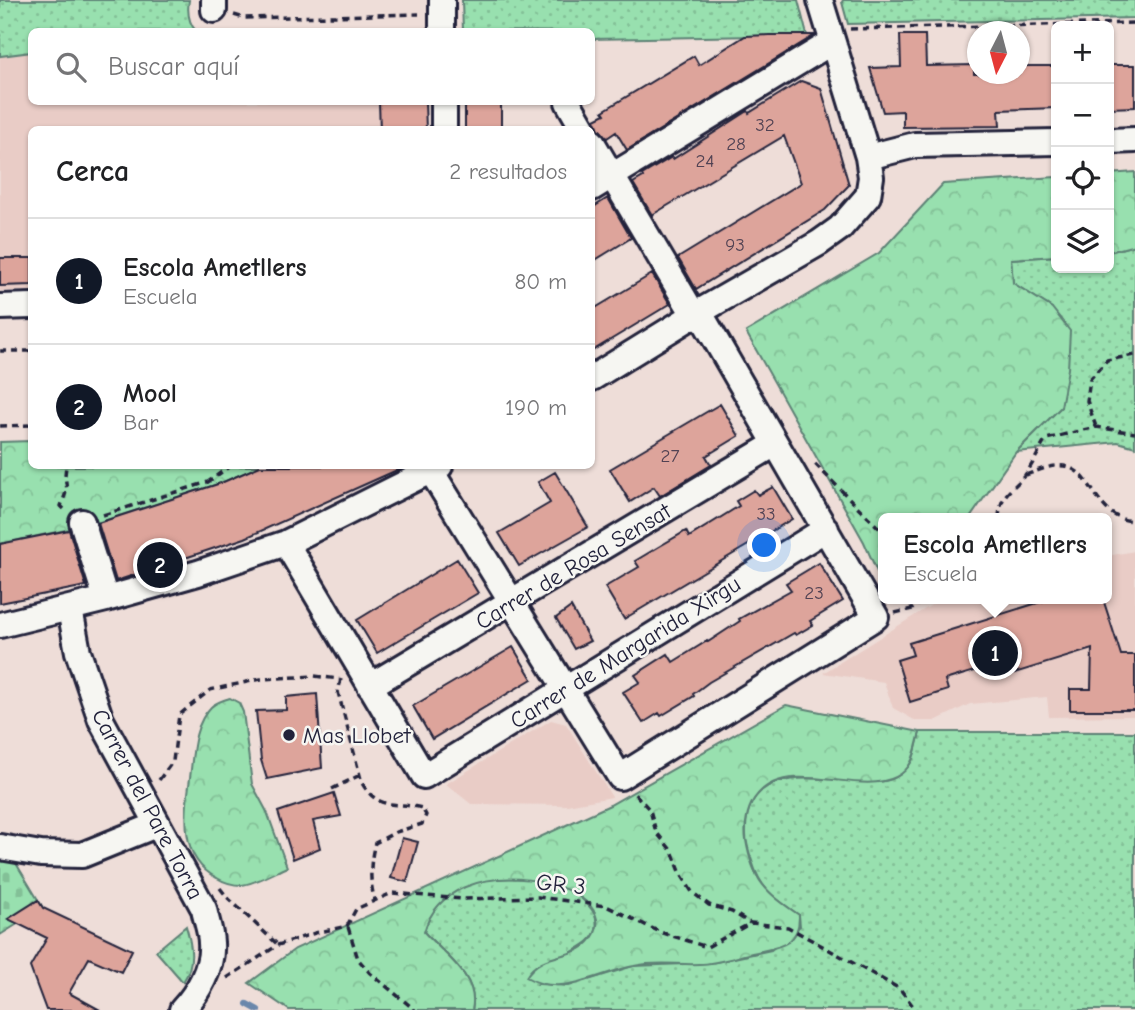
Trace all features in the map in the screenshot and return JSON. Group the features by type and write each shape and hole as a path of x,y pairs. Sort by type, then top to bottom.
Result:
{"street":[{"path":"595,376 819,243 840,228 868,196 871,177 867,157 820,0"},
{"path":"601,182 831,36"},
{"path":"444,105 444,126"},
{"path":"570,105 582,126"},
{"path":"1114,141 1135,141"},
{"path":"867,157 915,145 1051,142"},
{"path":"437,469 513,602 620,777 876,617 697,314 601,182 595,155"},
{"path":"0,307 28,306"},
{"name":"Carrer de Rosa Sensat","path":"357,677 513,602 775,444"},
{"path":"0,625 198,573 286,543 434,469"},
{"path":"82,522 106,599"},
{"name":"Carrer de Margarida Xirgu","path":"357,677 424,776 826,529"},
{"path":"286,543 357,677"},
{"name":"Carrer del Pare Torra","path":"69,609 78,652 101,720 204,909 212,944 206,970 188,1004"},
{"path":"0,847 41,854 82,855 156,825"}],"path":[{"path":"214,5 244,18 442,15"},
{"path":"831,36 1135,23"},
{"path":"0,351 28,351"},
{"path":"1097,427 1087,401 1090,379 1107,360 1135,355"},
{"path":"0,426 28,425"},
{"path":"999,513 1009,488 1024,475 1046,439 1097,427 1135,433"},
{"path":"815,464 878,527"},
{"path":"1024,475 1041,469 1064,466 1079,474 1093,487 1098,503 1111,513"},
{"path":"66,469 67,490 61,506 72,520 82,522 208,482 226,469"},
{"path":"1112,514 1122,521 1135,522"},
{"path":"876,617 912,609 918,604"},
{"path":"357,677 338,692 367,793 386,805 422,808 426,815 422,824 396,832 375,843 371,870 375,900 356,909 347,926 358,959 370,973 415,1010"},
{"path":"137,790 162,779 173,761 179,715 210,690 261,679 357,677"},
{"path":"332,789 360,775"},
{"path":"620,777 650,810 656,832 672,851 692,892 709,905 732,912 751,923 788,927 900,989 916,1010"},
{"path":"220,888 278,946"},
{"name":"GR 3","path":"375,900 392,893 462,899 538,897 606,906 660,932 707,947 751,923"},
{"path":"225,979 278,946 315,933 347,926"}],"shaded area":[{"path":"28,52 28,105 425,105 426,126 28,126 28,291 0,291 0,56"},
{"path":"1135,551 1135,716 1049,717 1047,697 970,704 935,721 916,721 893,708 884,682 823,673 933,604 1112,604 1112,555"},
{"path":"551,720 566,724 612,797 567,805 471,804 446,784"}],"green space":[{"path":"0,0 189,0 189,17 194,28 28,28 28,52 0,56"},
{"path":"462,0 798,0 807,35 595,39 595,28 463,28"},
{"path":"1135,0 1135,18 848,24 842,2"},
{"path":"1135,172 1135,245 1114,251 1114,210 1114,174"},
{"path":"1051,177 1051,256 1011,259 1013,283 1052,308 1070,331 1068,369 1061,407 1016,452 973,513 878,513 878,574 864,542 746,332 879,253 943,184"},
{"path":"1135,245 1135,447 1118,442 1016,452 1061,407 1052,308 1013,283 1011,259 1051,256 1051,273 1114,273 1114,251"},
{"path":"28,441 28,469 253,469 221,483 94,524 0,544 0,442"},
{"path":"230,698 239,703 243,712 252,784 267,812 287,867 242,885 223,881 205,870 190,848 186,820 197,731 211,707"},
{"path":"786,705 920,732 910,764 896,777 880,782 862,783 783,779 767,786 754,799 745,829 753,866 763,885 799,915 796,934 785,944 712,963 658,963 620,969 566,985 539,983 526,977 542,962 571,953 588,943 595,933 596,915 582,899 558,887 528,880 496,879 465,887 440,904 424,932 465,977 471,987 472,1010 289,1010 249,983 295,949 610,805"},
{"path":"920,732 1135,732 1135,1010 472,1010 471,987 465,976 424,932 436,906 456,889 495,879 516,878 558,886 575,894 590,907 596,919 596,930 592,938 561,960 538,984 569,986 633,966 711,963 771,950 800,926 799,915 764,887 756,871 746,835 748,813 755,797 766,787 781,781 817,779 881,782 892,779 911,763"},
{"path":"0,854 14,860 43,908 0,935"},
{"path":"186,926 191,955 183,982 156,951"}],"building":[{"path":"815,35 627,150 616,132 607,138 599,129 595,119 605,114 603,111 694,56 699,65 745,36"},
{"path":"900,35 925,35 926,66 967,65 967,84 1030,84 1030,66 1051,66 1051,108 999,110 1000,126 903,127 903,111 883,112 870,68 901,67"},
{"path":"1114,65 1135,65 1135,107 1114,108"},
{"path":"801,81 821,88 849,185 825,210 696,289 678,258 801,183 784,136 652,215 633,183 643,177 642,175"},
{"path":"379,105 425,105 426,126 380,126"},
{"path":"465,105 501,105 501,126 465,126"},
{"path":"608,198 631,238 595,260 595,206"},
{"path":"0,258 28,258 28,285 0,286"},
{"path":"652,274 670,304 595,349 595,308"},
{"path":"720,404 739,436 706,456 711,465 660,496 654,487 630,502 610,469"},
{"path":"253,469 399,469 245,538 116,581 98,523 221,483"},
{"path":"555,472 588,527 519,566 499,533 550,503 538,482"},
{"path":"773,487 792,519 624,619 605,587 639,567 635,561 686,531 689,537 739,506 736,501 754,490 758,495"},
{"path":"69,530 86,586 0,603 0,544"},
{"path":"457,559 478,593 377,653 357,620"},
{"path":"819,563 843,601 810,621 813,625 796,635 794,633 709,682 693,694 694,696 661,716 659,713 643,723 623,692 640,682 635,675 668,654 673,662 708,642 740,621 739,619 791,590 786,583"},
{"path":"1034,604 1105,604 1121,655 1135,655 1135,710 1070,710 1070,689 1091,689 1092,649 1008,675 1004,662 945,680 948,690 910,702 897,660 913,655 909,643"},
{"path":"571,607 590,641 574,649 556,618"},
{"path":"513,647 532,679 432,739 413,706"},
{"name":"Mas Llobet","path":"317,694 322,768 267,779 261,760 256,711 286,710 286,697"},
{"path":"334,793 341,816 313,821 320,848 293,859 278,812"},
{"path":"402,838 418,842 407,882 391,878"},
{"path":"38,900 43,908 132,950 121,972 89,958 69,993 100,1010 46,1010 30,967 47,938 8,919"}],"waterway":[{"path":"247,1004 258,1010"}],"place":[{"name":"Mool","path":"160,565"},
{"name":"Escola Ametllers","path":"995,653"},
{"name":"Mas Llobet","path":"289,735"}]}
